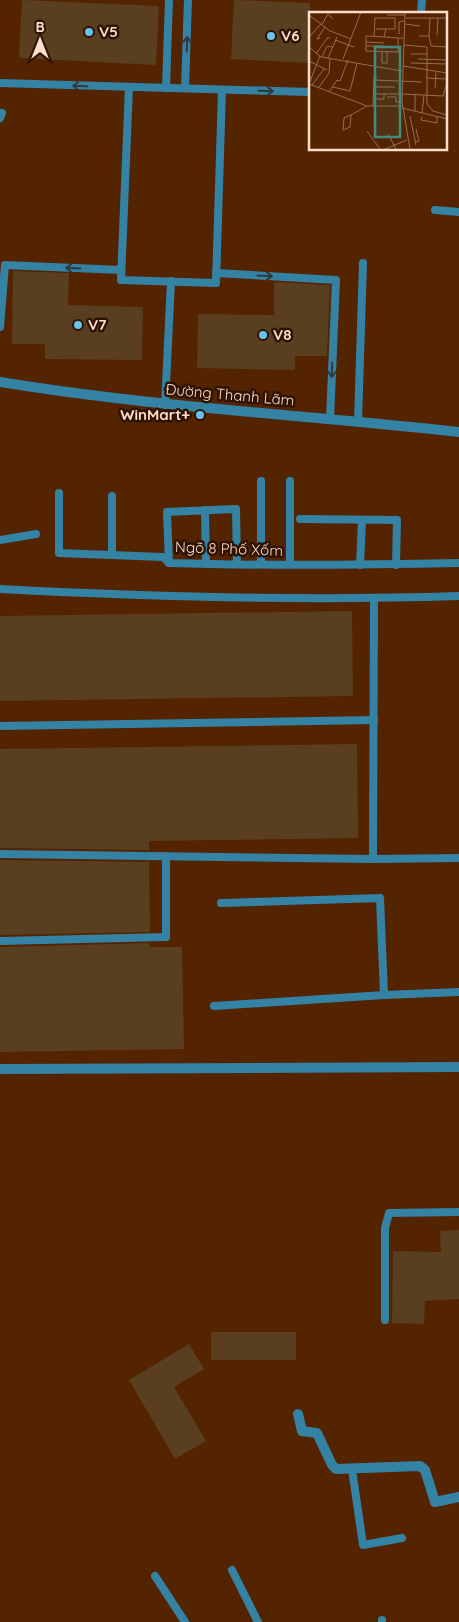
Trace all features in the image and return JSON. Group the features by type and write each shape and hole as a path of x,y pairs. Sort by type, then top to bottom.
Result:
{"street":[{"name":"Đường Thanh Lãm","path":"0,382 165,405 358,421 459,432"},
{"path":"0,1069 459,1067"},
{"path":"298,1414 302,1432 315,1432 319,1434 332,1465 336,1469 420,1466 425,1470 435,1502 459,1497"}],"lane":[{"path":"166,88 169,0"},
{"path":"185,88 188,0"},
{"path":"0,83 309,92"},
{"path":"129,88 121,280 216,283 222,90"},
{"path":"435,210 459,212"},
{"path":"358,421 362,263"},
{"path":"0,327 5,265 121,270"},
{"path":"216,273 336,280 330,419"},
{"path":"165,405 171,282"},
{"path":"261,481 261,564"},
{"path":"290,481 290,564"},
{"name":"Ngõ 8 Phố Xốm","path":"59,493 59,553 163,557 169,563 206,564 396,565 459,563"},
{"path":"112,496 112,555"},
{"path":"169,563 167,512 236,509 237,564"},
{"path":"205,510 206,564"},
{"path":"300,519 396,520 396,565"},
{"path":"360,565 362,520"},
{"path":"0,540 36,534"},
{"path":"0,589 158,598 374,599 459,596"},
{"path":"373,859 374,599"},
{"path":"0,726 374,720"},
{"path":"0,854 373,859 459,858"},
{"path":"0,941 166,937 166,856"},
{"path":"221,903 380,898 384,995"},
{"path":"214,1006 459,992"},
{"path":"385,1320 385,1228 388,1213 459,1213"},
{"path":"352,1469 362,1545 402,1538"},
{"path":"232,1570 258,1622"},
{"path":"155,1576 185,1622"}],"building":[{"name":"V5","path":"22,0 159,6 156,65 19,58"},
{"name":"V6","path":"234,0 310,3 309,63 231,59"},
{"name":"V7","path":"13,271 69,273 68,305 143,307 142,360 45,359 45,344 12,344"},
{"name":"V8","path":"274,282 330,285 327,356 295,356 295,370 197,368 198,314 274,315"},
{"path":"352,611 353,696 0,701 0,616"},
{"path":"357,744 358,838 149,841 149,850 0,848 0,749"},
{"path":"0,860 149,862 150,932 0,935"},
{"path":"150,943 150,947 182,947 184,1049 0,1052 0,947"},
{"path":"459,1230 459,1299 425,1301 424,1324 392,1323 393,1251 441,1252 440,1231"},
{"path":"211,1332 296,1332 296,1360 211,1360"},
{"path":"189,1344 204,1369 174,1387 206,1441 175,1459 129,1380"}],"place":[{"name":"V5","path":"89,32"},
{"name":"V6","path":"271,36"},
{"name":"V7","path":"78,325"},
{"name":"V8","path":"263,335"},
{"name":"WinMart+","path":"200,415"}]}
